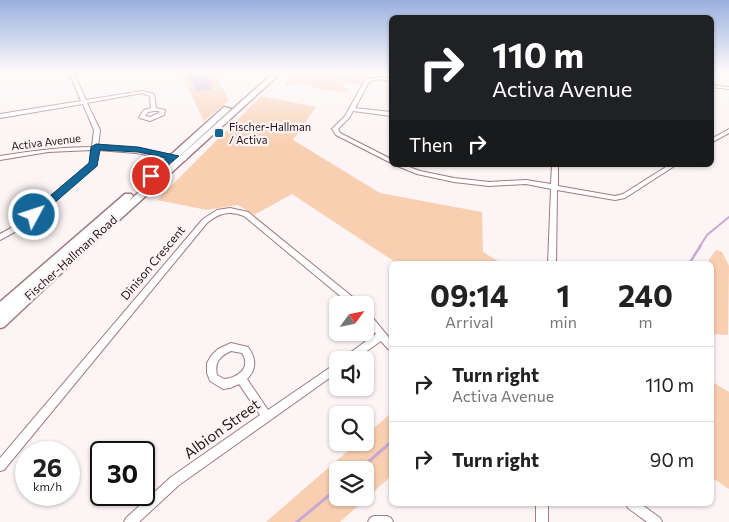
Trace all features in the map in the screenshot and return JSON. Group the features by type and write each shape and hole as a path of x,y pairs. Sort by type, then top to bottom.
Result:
{"main road":[{"name":"Fischer-Hallman Road","path":"0,323 179,158 251,96"},
{"name":"Fischer-Hallman Road","path":"0,310 75,241 179,158"}],"street":[{"path":"0,237 22,225 94,164 97,130 81,96"},
{"path":"0,116 119,96"},
{"path":"152,96 154,109"},
{"path":"359,96 353,109 345,120 337,126 335,131 389,160"},
{"path":"353,109 389,114"},
{"path":"714,139 729,131"},
{"name":"Activa Avenue","path":"0,158 58,148 96,147 138,150 179,158"},
{"path":"403,167 419,173 454,180 489,184 526,182 607,197 625,196 670,167"},
{"path":"552,261 555,167"},
{"name":"Dinison Crescent","path":"0,466 205,221 216,212 230,210 246,214 346,296"},
{"path":"374,326 389,344"},
{"path":"360,351 382,335"},
{"path":"231,348 239,348 249,354 250,366 241,379 223,384 213,378 210,368 219,352 231,348"},
{"name":"Albion Street","path":"130,522 175,481 329,372"},
{"path":"241,379 266,416"},
{"path":"542,506 542,522"},
{"path":"635,506 656,522"},
{"path":"374,522 387,522"}],"shaded area":[{"path":"192,96 227,96 229,100 204,121"},
{"path":"261,96 263,96 316,107 293,140 380,193 482,212 483,252 498,261 393,261 292,194 254,215 238,205 207,210 157,200"},
{"path":"716,250 722,252 729,266 728,335 714,334 714,261 708,261"},
{"path":"714,383 729,392 729,489 714,479"},
{"path":"389,415 389,478 374,491 374,461 336,461 348,451 374,451 374,428"},
{"path":"329,467 329,506 358,506 340,522 266,522"}],"waterway":[{"path":"700,246 707,235 729,217"},
{"path":"691,261 701,245"},
{"path":"369,461 389,444"},
{"path":"297,522 329,495"}],"place":[{"name":"Fischer-Hallman / Activa","path":"219,133"}],"route":[{"path":"34,215 94,164 96,147 138,150 174,156 151,176"}]}
